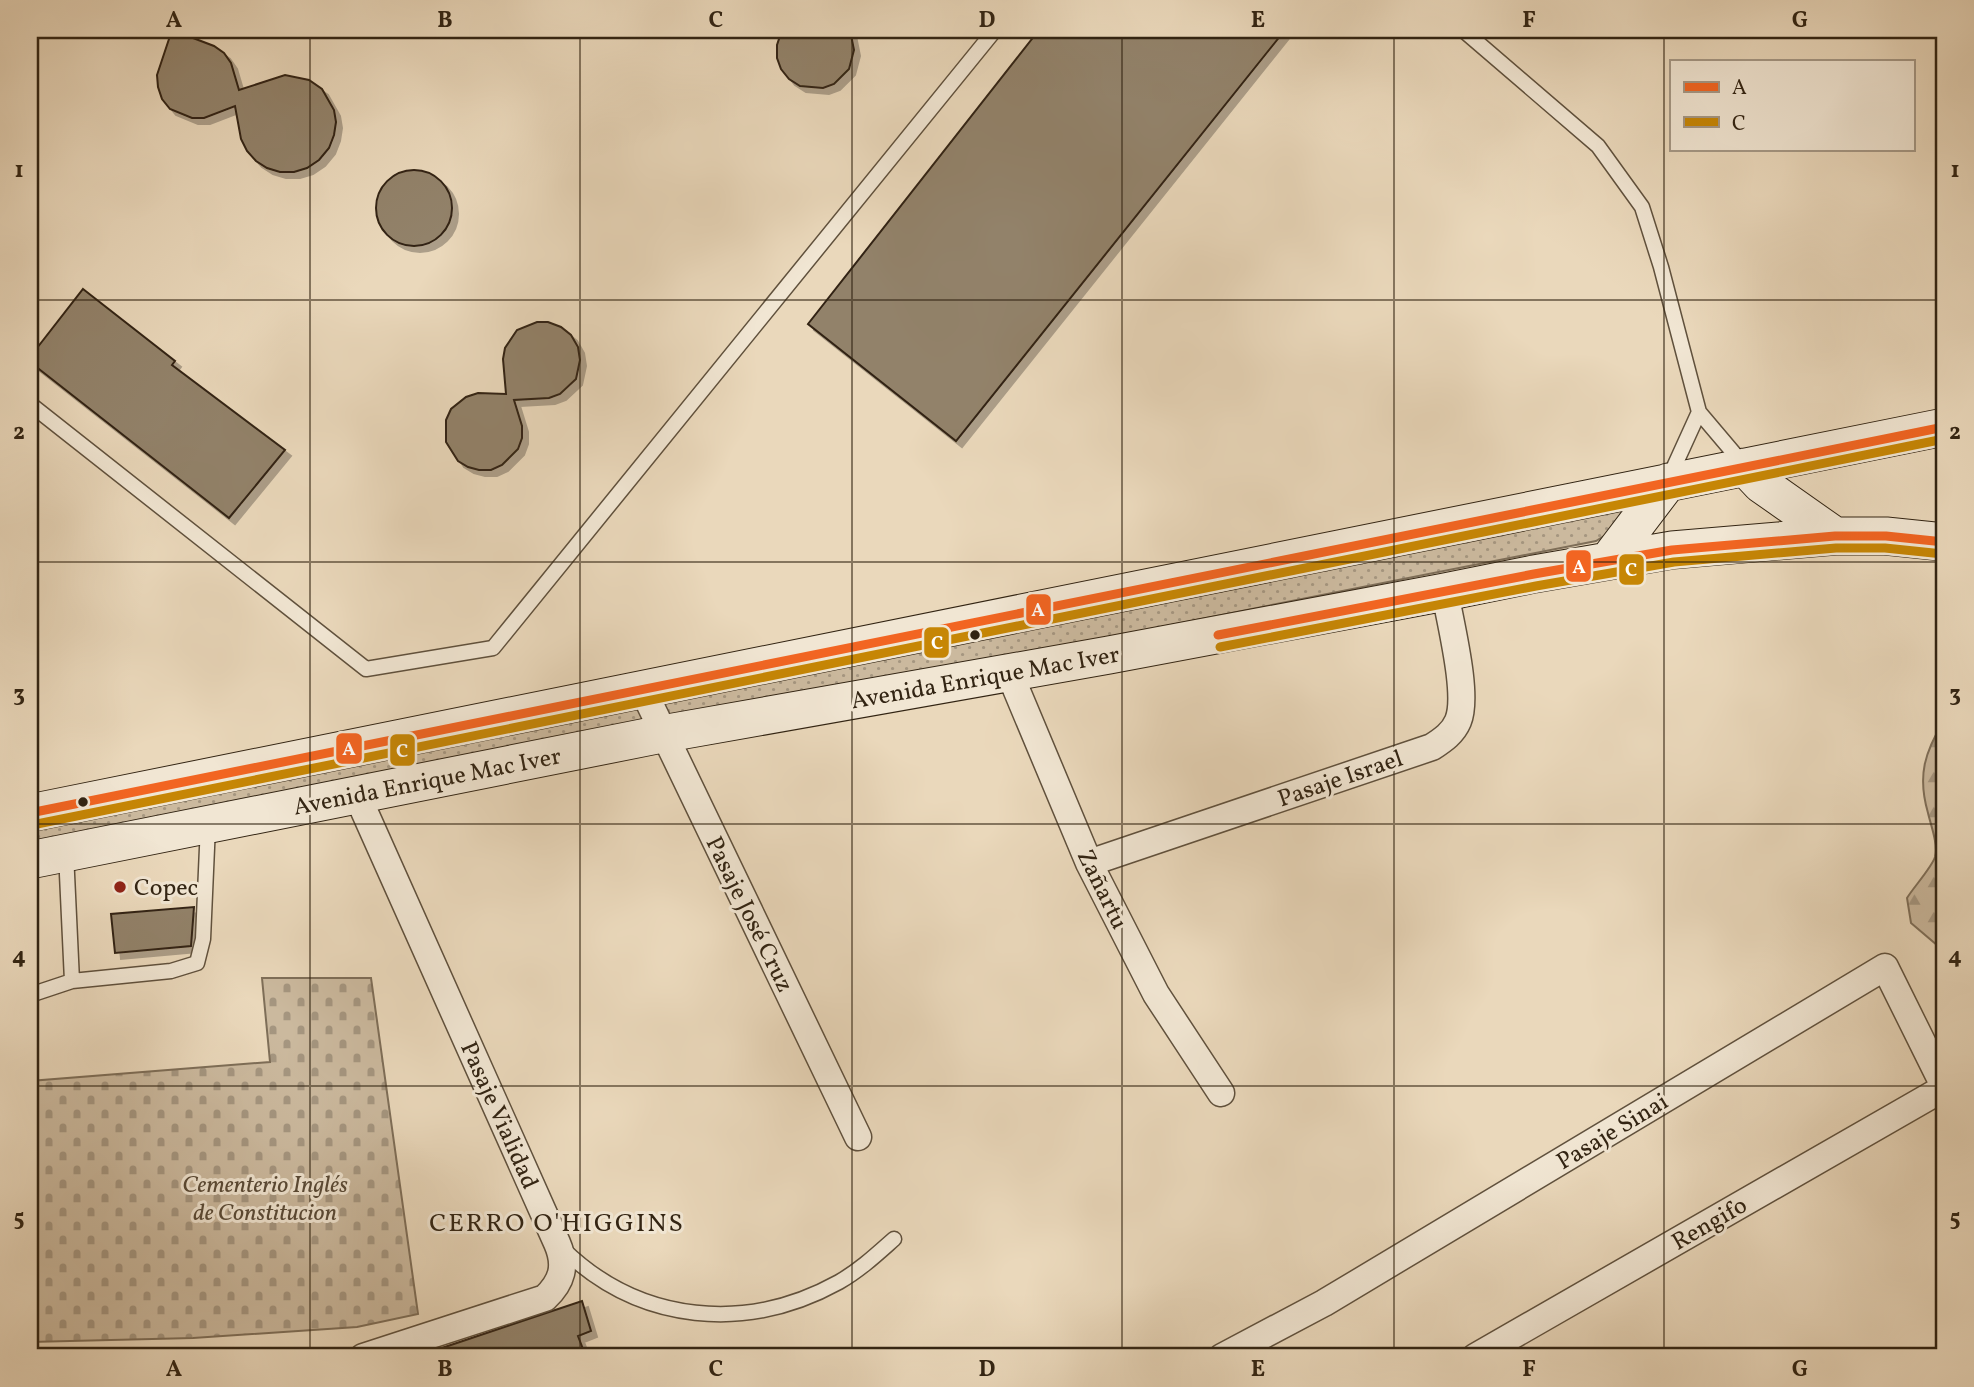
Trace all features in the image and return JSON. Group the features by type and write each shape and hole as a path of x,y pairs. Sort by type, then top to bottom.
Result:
{"main road":[{"name":"Avenida Enrique Mac Iver","path":"30,813 1944,427"},
{"path":"1745,467 1761,484 1835,536"},
{"path":"1608,561 1668,482"},
{"name":"Avenida Enrique Mac Iver","path":"30,860 662,734 1108,655 1535,573 1672,550 1835,536 1886,536 1944,542"},
{"path":"1094,597 1108,655"}],"street":[{"name":"Pasaje Israel","path":"1089,863 1432,747 1444,739 1459,719 1463,697 1445,592"},
{"name":"Zañartu","path":"1009,672 1089,863 1156,994 1221,1093"},
{"name":"Pasaje José Cruz","path":"643,690 858,1137"},
{"name":"Pasaje Vialidad","path":"357,795 558,1243 563,1265 555,1289 545,1298 363,1357"},
{"name":"Pasaje Sinai","path":"1222,1357 1324,1303 1885,967 1944,1087"},
{"name":"Rengifo","path":"1475,1357 1944,1087"}],"lane":[{"path":"30,404 366,669 493,648 995,30"},
{"path":"1463,30 1598,146 1642,207 1661,267 1699,412 1745,467"},
{"path":"1668,482 1699,412"},
{"path":"30,995 72,981 171,971 197,963 203,939 208,824"},
{"path":"66,853 72,981"},
{"path":"558,1243 595,1277 640,1300 669,1310 729,1315 760,1311 814,1294 869,1262 894,1238"}],"green space":[{"path":"1640,502 1631,519 1596,541 30,850 30,819"},
{"path":"1944,720 1944,951 1911,923 1907,898 1935,857 1935,840 1925,799 1923,775 1928,753"},
{"name":"Cementerio Inglés de Constitucion","path":"262,978 371,978 418,1314 357,1327 193,1338 30,1342 30,1081 270,1062"}],"building":[{"path":"172,30 214,46 224,53 231,63 239,90 285,75 309,80 322,89 334,110 336,122 329,148 319,160 307,168 280,172 256,161 247,151 241,139 235,106 204,118 192,118 170,109 162,99 157,75"},
{"path":"782,30 850,30 854,50 849,69 834,84 823,88 800,86 789,79 777,58 777,45"},
{"path":"1039,30 1285,30 956,441 808,324"},
{"path":"407,170 421,170 435,176 446,187 452,208 449,223 441,235 421,246 407,246 393,240 382,229 376,215 376,201 382,187 393,176"},
{"path":"83,289 175,361 172,365 285,450 229,518 30,362 30,357"},
{"path":"537,322 548,322 571,335 578,347 580,360 576,379 560,394 549,398 514,400 522,426 518,449 502,465 491,470 468,467 458,461 446,442 446,420 451,409 466,397 478,393 506,394 503,359 505,348 517,330"},
{"path":"194,907 191,946 115,953 111,914"},
{"path":"582,1301 591,1331 578,1336 586,1357 428,1357 427,1353"}],"transit line":[{"name":"A","path":"30,813 1944,427"},
{"name":"C","path":"32,825 1944,439"},
{"name":"A","path":"1218,635 1672,550 1835,536 1886,536 1944,542"},
{"name":"C","path":"1220,647 1674,562 1836,548 1885,548 1943,554"}],"place":[{"name":"Copec","path":"120,887"}],"district":[{"name":"CERRO O'HIGGINS","path":"557,1222"}]}
